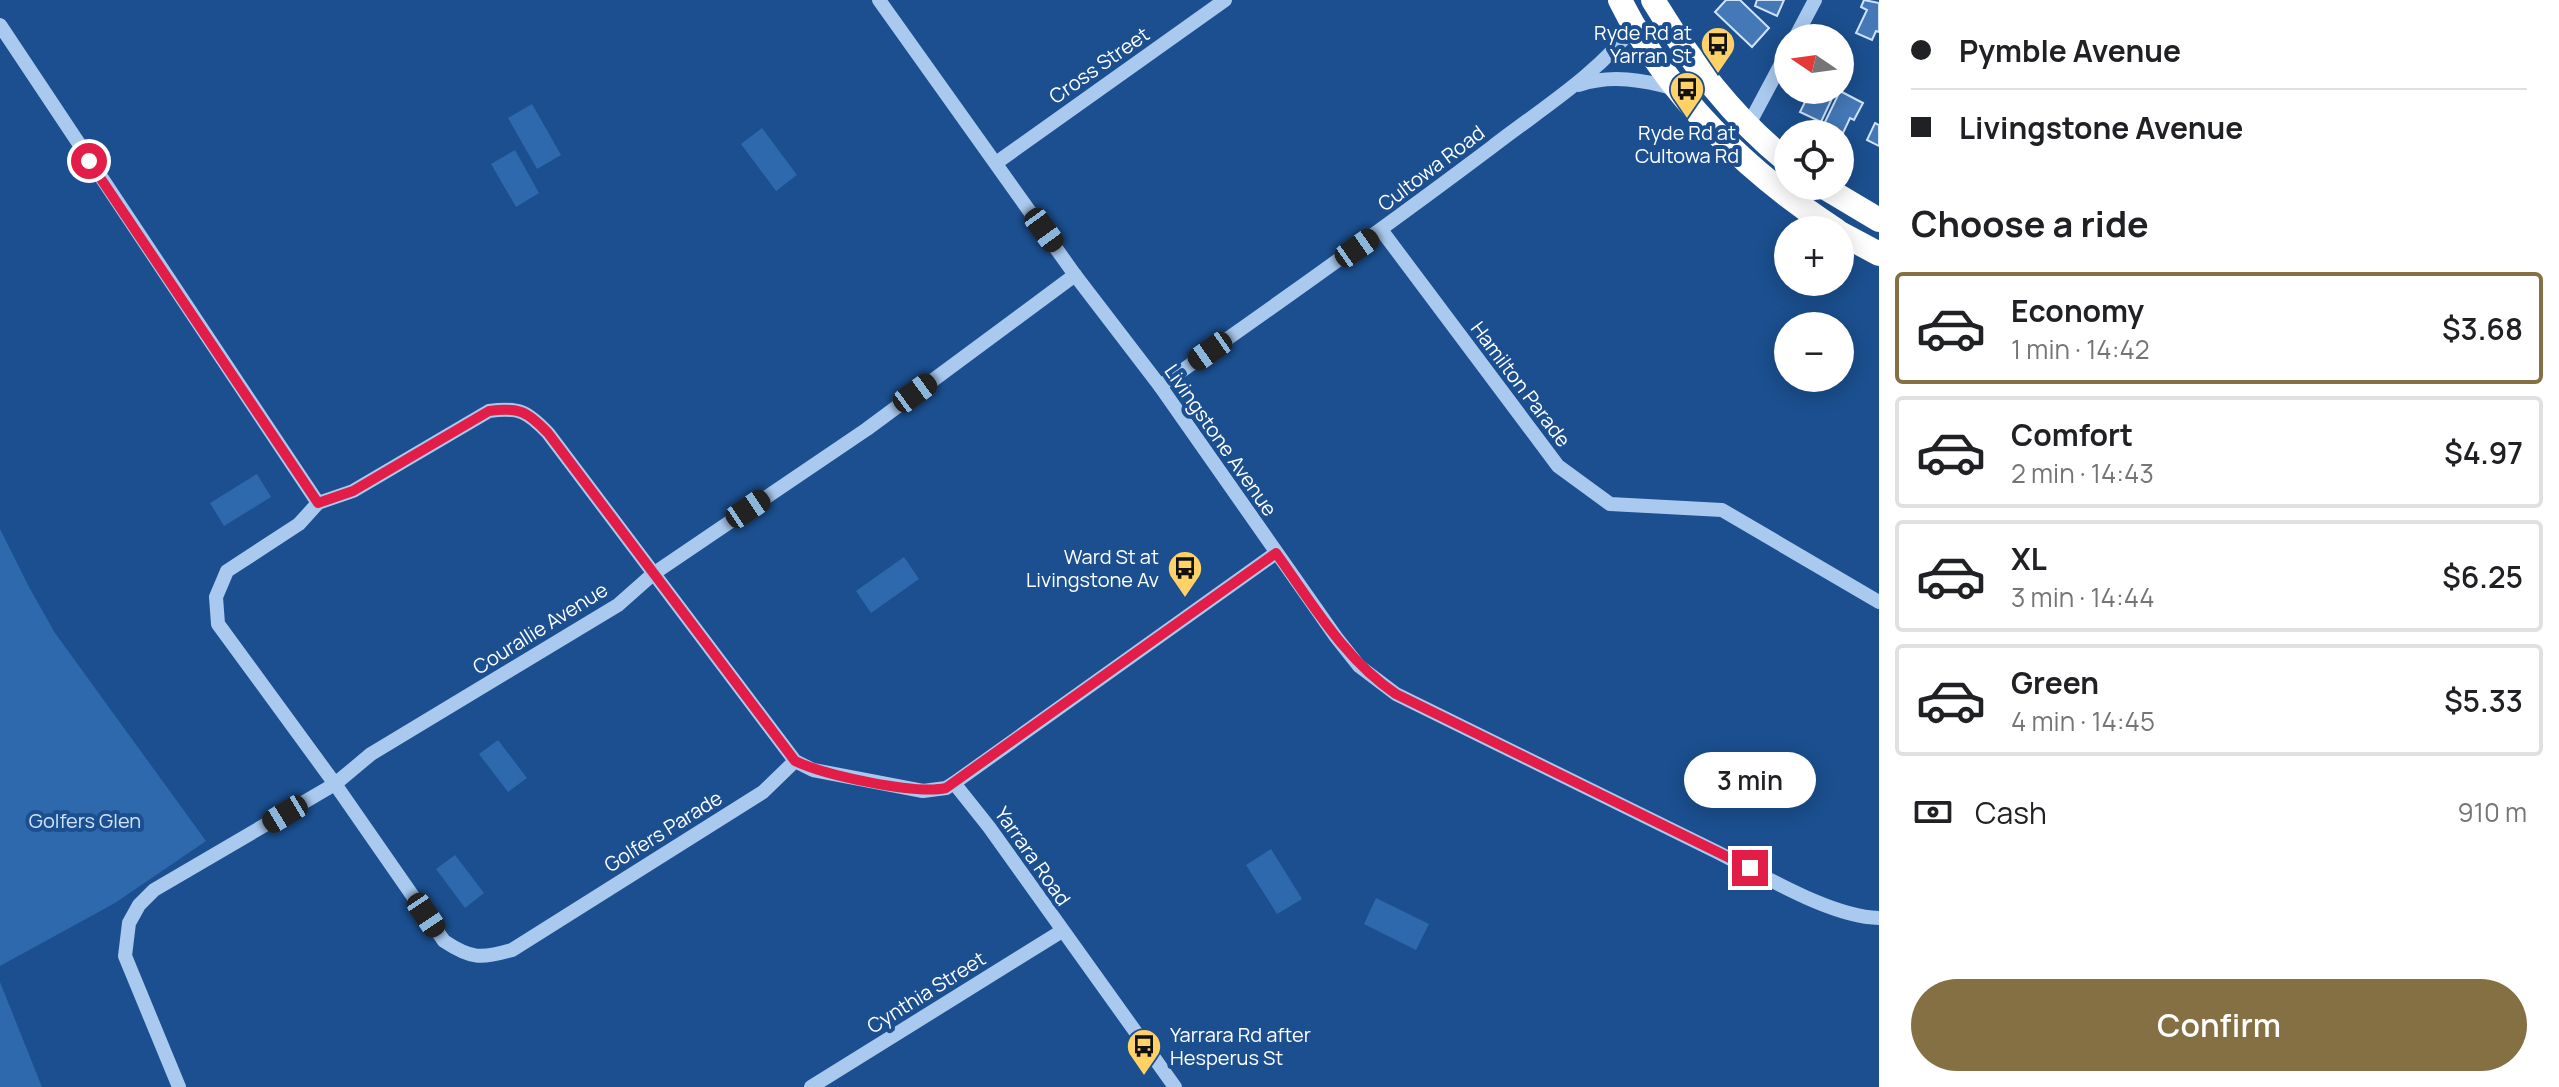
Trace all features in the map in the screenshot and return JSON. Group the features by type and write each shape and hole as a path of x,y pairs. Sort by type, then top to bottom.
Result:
{"highway":[{"path":"1620,0 1678,89 1754,170 1814,216"},
{"path":"1653,0 1699,71 1748,126 1774,149"},
{"path":"1845,200 1879,220"},
{"path":"1854,240 1879,254"}],"street":[{"name":"Livingstone Avenue","path":"879,0 1359,666 1396,694 1828,906 1860,917 1879,918"},
{"name":"Cross Street","path":"996,163 1225,0"},
{"path":"1802,24 1815,0"},
{"path":"0,25 318,503"},
{"name":"Cultowa Road","path":"1160,386 1382,231 1611,55 1635,25"},
{"path":"1748,126 1774,77"},
{"name":"Cultowa Road","path":"1567,90 1592,81 1641,79 1678,89"},
{"name":"Hamilton Parade","path":"1382,231 1558,466 1610,504 1722,510 1879,602"},
{"name":"Courallie Avenue","path":"179,1087 125,956 129,923 139,905 154,890 335,784 371,754 618,605 653,574 867,429 1075,275"},
{"name":"Golfers Parade","path":"513,408 533,417 795,761 763,792 512,950 486,957 464,955 444,941 218,624 216,597 227,571 299,524 318,503 353,491 489,411 513,408"},
{"path":"795,761 813,770 923,791 946,788 1276,553"},
{"name":"Yarrara Road","path":"954,783 989,827 1175,1087"},
{"name":"Cynthia Street","path":"811,1087 1062,931"}],"green space":[{"path":"532,104 561,155 537,169 508,118"},
{"path":"762,128 797,175 776,191 741,144"},
{"path":"515,150 539,193 516,207 491,164"},
{"path":"257,474 271,497 224,526 210,503"},
{"name":"Golfers Glen","path":"0,529 55,633 206,841 115,903 0,966"},
{"path":"904,557 919,579 871,613 856,591"},
{"path":"498,740 527,778 508,792 479,754"},
{"path":"1271,849 1302,899 1277,914 1246,865"},
{"path":"455,855 484,893 465,908 436,869"},
{"path":"1376,898 1429,924 1416,950 1364,924"},
{"path":"0,982 42,1087 0,1087"}],"building":[{"path":"1726,0 1740,0 1769,28 1752,47 1715,12"},
{"path":"1757,0 1784,0 1777,16 1755,6"},
{"path":"1864,0 1879,3 1879,32 1876,31 1872,40 1856,33 1867,10 1861,7"},
{"path":"1854,98 1863,103 1854,120 1826,120 1834,104 1854,104"},
{"path":"1804,104 1829,104 1822,120 1800,112"},
{"path":"1875,123 1879,125 1879,146 1867,140"}],"place":[{"name":"Ryde Rd at Yarran St","path":"1718,75"},
{"name":"Ryde Rd at Cultowa Rd","path":"1687,120"},
{"name":"Ward St at Livingstone Av","path":"1185,599"},
{"name":"Yarrara Rd after Hesperus St","path":"1144,1077"}],"route":[{"path":"89,161 318,503 353,491 489,411 513,408 533,417 795,761 813,770 923,791 946,788 1276,553 1359,666 1396,694 1750,868"}]}
